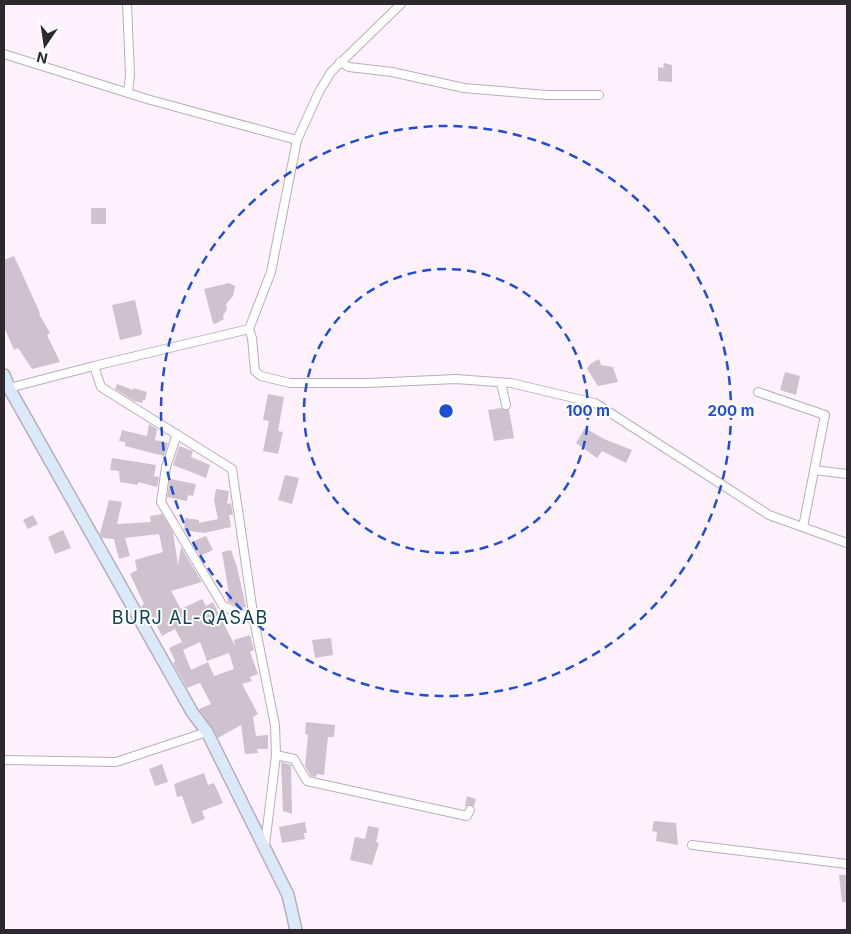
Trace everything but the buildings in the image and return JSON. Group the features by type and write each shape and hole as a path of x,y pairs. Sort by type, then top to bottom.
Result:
{"main road":[{"path":"4,374 6,386 192,712 207,732 265,844 289,898 296,930"}],"street":[{"path":"127,4 130,75 128,93"},
{"path":"401,4 340,62 319,92 297,140 271,272 249,329 252,338 255,371 262,376 290,383 358,384 456,379 501,383 595,403 769,515 847,543"},
{"path":"4,54 128,93 297,140"},
{"path":"340,62 349,67 392,72 464,88 547,95 599,95"},
{"path":"6,386 249,329"},
{"path":"94,366 101,387 232,469 254,620 275,725 276,755 265,844"},
{"path":"501,383 506,405"},
{"path":"758,392 825,414 803,527"},
{"path":"177,434 166,467 161,502 222,606 254,620"},
{"path":"814,470 847,474"},
{"path":"4,760 116,762 207,732"},
{"path":"276,755 294,759 307,782 468,816 470,810"},
{"path":"692,845 847,864"}],"district":[{"name":"BURJ AL-QASAB","path":"190,617"}]}
